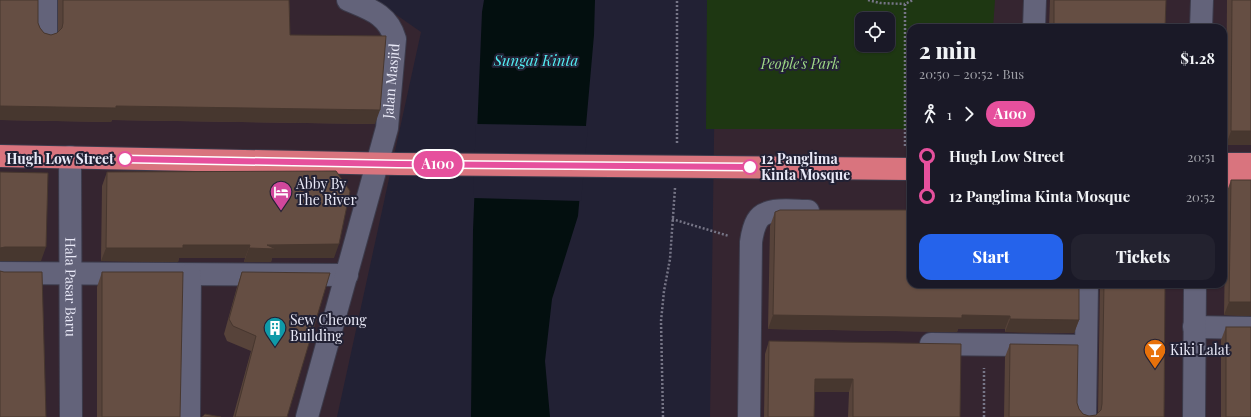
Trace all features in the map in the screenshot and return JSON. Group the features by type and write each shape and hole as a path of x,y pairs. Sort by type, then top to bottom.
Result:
{"highway":[{"path":"0,156 388,163 907,169"},
{"path":"1227,164 1251,164"},
{"path":"1227,181 1251,181"}],"street":[{"path":"46,0 46,36"},
{"name":"Jalan Masjid","path":"307,417 347,275 388,163 387,128 395,39 392,30 386,21 375,12 348,0"},
{"path":"1034,24 1035,0"},
{"path":"1201,24 1202,0"},
{"name":"Hala Pasar Baru","path":"70,157 71,417"},
{"path":"750,417 758,341 751,242 753,229 757,219 764,213 772,210 826,211"},
{"path":"0,273 347,275"},
{"path":"189,417 190,275"},
{"path":"1085,417 1087,288"},
{"path":"1194,417 1195,288"},
{"path":"1194,327 1251,328"},
{"path":"914,343 1086,346"}],"path":[{"path":"662,417 661,321 664,291 670,259 672,219 677,0"},
{"path":"868,0 880,3 905,4 913,0"},
{"path":"905,4 907,114"},
{"path":"672,219 751,242"},
{"path":"984,344 984,417"}],"shaded area":[{"path":"0,0 370,0 388,9 421,32 337,417 0,417"},
{"path":"716,0 1251,0 1251,417 710,417"}],"green space":[{"name":"People's Park","path":"707,0 995,0 993,24 907,24 907,129 706,129"}],"water":[{"name":"Sungai Kinta","path":"484,0 595,0 594,35 578,216 552,299 545,361 550,417 471,417 473,230 482,12"}],"pier":[{"path":"476,124 588,126 581,201 473,198"}],"building":[{"path":"0,0 38,0 38,23 44,33 51,35 57,33 62,28 63,0 289,0 290,35 386,36 380,110 116,106 116,108 0,106"},
{"path":"1054,0 1166,0 1165,24 1054,24"},
{"path":"1232,0 1251,0 1251,131 1231,131"},
{"path":"336,171 350,191 339,244 267,245 276,249 249,248 250,245 183,245 183,248 106,248 107,172"},
{"path":"0,172 48,173 46,247 0,248"},
{"path":"1231,180 1251,180 1251,302 1229,302"},
{"path":"780,210 907,210 907,288 1079,288 1079,320 1010,319 1010,316 962,315 962,318 773,315 775,212"},
{"path":"0,271 42,272 46,417 0,417"},
{"path":"102,272 183,272 180,417 102,417"},
{"name":"Sew Cheong Building","path":"242,272 330,273 287,417 235,417 256,336 233,326 229,319"},
{"path":"1104,288 1165,288 1164,417 1009,417 1010,344 1078,345 1077,403 1079,409 1083,414 1089,416 1096,415 1101,410"},
{"path":"1226,327 1251,327 1251,417 1226,417"},
{"path":"769,341 961,344 960,417 853,417 853,379 815,379 814,417 768,417"},
{"path":"205,414 221,417 202,417"}],"bus line":[{"name":"A100","path":"125,159 398,164 750,167"}],"place":[{"name":"Hugh Low Street","path":"125,159"},
{"name":"12 Panglima Kinta Mosque","path":"750,167"},
{"name":"Abby By The River","path":"281,212"},
{"name":"Sew Cheong Building","path":"275,348"},
{"name":"Kiki Lalat","path":"1155,370"}]}
